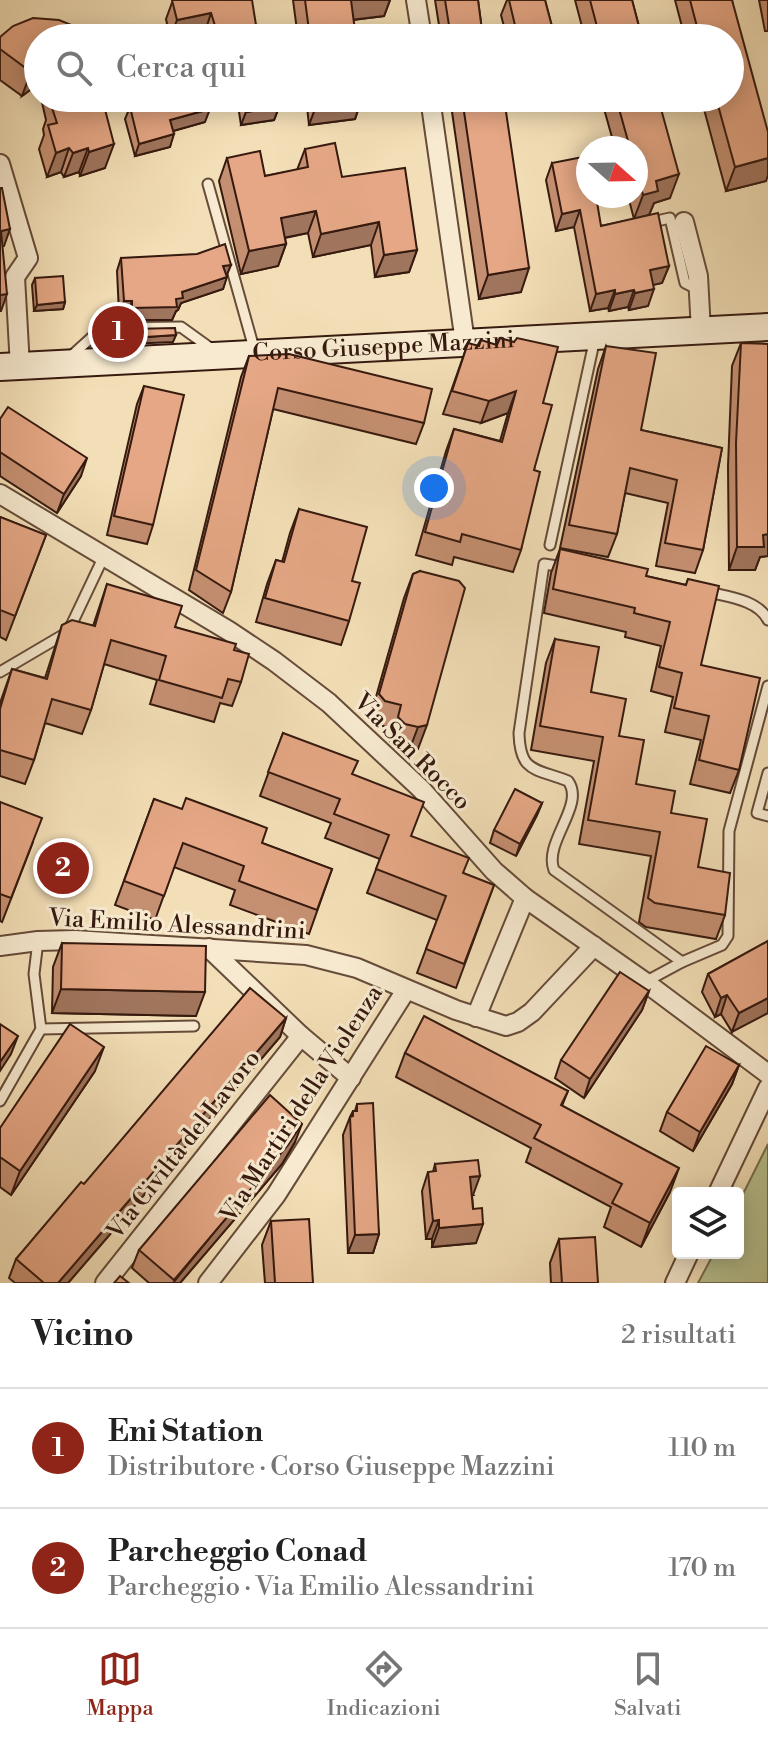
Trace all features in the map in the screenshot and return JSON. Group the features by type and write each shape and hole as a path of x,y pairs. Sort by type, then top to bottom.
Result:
{"main road":[{"name":"Corso Giuseppe Mazzini","path":"10,367 768,327"}],"street":[{"path":"416,0 420,24"},
{"path":"432,112 465,342"},
{"path":"0,164 28,258 15,277 10,367"},
{"path":"684,222 698,276 701,331"},
{"name":"Via San Rocco","path":"0,494 229,631 329,703 421,789 494,871 525,898 768,1074"},
{"path":"476,1017 525,898"},
{"name":"Via Emilio Alessandrini","path":"0,946 38,941 306,955 357,968 406,990 506,1026 532,1012 594,946"},
{"path":"209,948 301,1036 351,1078"},
{"name":"Via Martiri della Violenza","path":"208,1283 276,1195 406,990"},
{"name":"Via Civiltà del Lavoro","path":"105,1283 301,1036"},
{"path":"721,1187 768,1088"},
{"path":"675,1283 686,1259"}],"lane":[{"path":"208,184 256,355"},
{"path":"633,227 670,218 685,283 699,290"},
{"path":"550,545 595,338"},
{"path":"0,672 68,632 104,556"},
{"path":"575,569 544,564 521,705 519,754 526,765 568,781 572,787 573,802 562,824 551,863 554,870 682,962"},
{"path":"697,590 749,603 765,614 768,620"},
{"path":"645,982 722,945 728,936 729,831 768,686"},
{"path":"768,773 757,813 768,816"},
{"path":"0,1101 41,1029 34,974 38,941"},
{"path":"41,1029 194,1026"}],"green space":[{"path":"768,1144 768,1283 698,1283 711,1259 744,1259 744,1192"}],"building":[{"path":"172,0 252,0 256,24 214,24 211,13 177,20"},
{"path":"305,0 351,0 354,24 308,24"},
{"path":"445,0 478,0 481,24 449,24"},
{"path":"509,0 545,0 551,24 515,24"},
{"path":"590,0 632,0 638,24 596,24"},
{"path":"690,0 732,0 739,24 696,24"},
{"path":"33,18 69,24 24,24 24,67 0,49 0,37 13,26"},
{"path":"744,44 768,132 768,158 735,167 720,112 744,112"},
{"path":"53,112 106,112 114,144 89,152 88,148 73,153 69,148 56,153 48,125 57,123"},
{"path":"131,112 199,112 170,120 174,134 139,144"},
{"path":"464,112 506,112 529,268 488,275"},
{"path":"620,112 662,112 679,174 656,181 658,191 648,194 648,136 627,136"},
{"path":"335,143 342,177 405,168 417,250 384,255 379,222 321,234 316,211 281,218 286,244 249,251 227,158 260,151 265,176 308,167 305,149"},
{"path":"576,158 576,208 598,208 601,226 658,213 669,266 650,270 654,289 596,294 580,210 562,214 552,163"},
{"path":"0,188 10,229 1,231 7,294 0,295"},
{"path":"225,244 231,265 223,266 227,277 182,292 183,298 176,299 177,307 132,308 132,301 124,301 121,258 197,254"},
{"path":"63,276 65,302 37,305 35,278"},
{"path":"175,328 176,335 131,338 131,329"},
{"path":"500,338 514,342 517,338 558,347 543,403 552,405 534,470 540,472 521,550 462,534 460,542 425,532 454,429 502,442 516,391 489,401 452,391 468,343 479,346 481,340 497,345"},
{"path":"741,343 768,344 768,534 763,535 764,547 737,547 736,443"},
{"path":"606,346 656,353 641,430 722,448 703,550 665,543 677,480 630,468 617,534 569,525"},
{"path":"289,354 432,389 424,423 278,388 231,592 196,570 249,356"},
{"path":"144,386 184,395 153,525 114,516"},
{"path":"8,407 87,458 64,494 0,452 0,419"},
{"path":"299,509 367,527 352,581 360,583 349,621 265,598 276,560 284,562"},
{"path":"0,517 46,535 15,616 0,610"},
{"path":"560,549 648,569 646,576 686,585 688,579 719,586 701,665 760,678 739,770 699,760 709,716 674,708 682,673 659,667 670,622 634,613 635,608 553,589"},
{"path":"420,571 459,581 465,588 427,725 418,727 405,724 398,717 401,705 385,701 379,694 413,574"},
{"path":"107,584 182,606 175,627 236,644 234,650 249,654 241,682 228,679 222,698 159,680 166,656 111,640 91,710 52,699 34,760 0,750 0,709 12,669 47,679 62,625 72,620 95,626"},
{"path":"555,639 599,647 591,692 626,699 619,736 644,740 636,784 675,791 671,813 707,819 698,867 730,873 725,915 655,903 648,898 660,832 588,820 603,737 540,726"},
{"path":"283,733 358,761 352,774 424,802 411,836 469,858 463,873 494,885 464,964 426,949 446,896 376,869 389,835 334,814 340,799 268,772"},
{"path":"515,789 542,803 520,844 494,830"},
{"path":"186,798 267,828 262,843 332,869 317,910 239,881 244,866 183,843 164,896 124,881 154,799 182,809"},
{"path":"0,802 42,818 11,898 0,894"},
{"path":"768,941 768,998 739,1013 727,995 721,998 708,974"},
{"path":"62,943 206,946 205,992 61,989"},
{"path":"620,972 649,991 590,1079 561,1060"},
{"path":"250,988 286,1018 58,1283 44,1283 16,1259 81,1182 84,1184"},
{"path":"424,1016 568,1091 561,1105 679,1168 650,1223 612,1203 622,1184 534,1138 541,1125 405,1053"},
{"path":"0,1024 18,1036 0,1062"},
{"path":"70,1024 104,1047 20,1171 0,1157 0,1128"},
{"path":"706,1046 739,1065 700,1132 667,1112"},
{"path":"270,1095 302,1124 288,1145 174,1280 139,1250"},
{"path":"373,1103 379,1234 355,1235 350,1117 353,1111 357,1111 357,1104"},
{"path":"478,1160 480,1176 470,1177 473,1209 482,1208 483,1224 439,1228 439,1220 433,1221 428,1172 436,1171 435,1164"},
{"path":"309,1219 313,1283 275,1283 271,1221"},
{"path":"595,1237 598,1283 562,1283 559,1239"},
{"path":"120,1276 129,1283 114,1283"}],"place":[{"name":"Eni Station","path":"118,332"},
{"name":"Parcheggio Conad","path":"63,868"}]}
